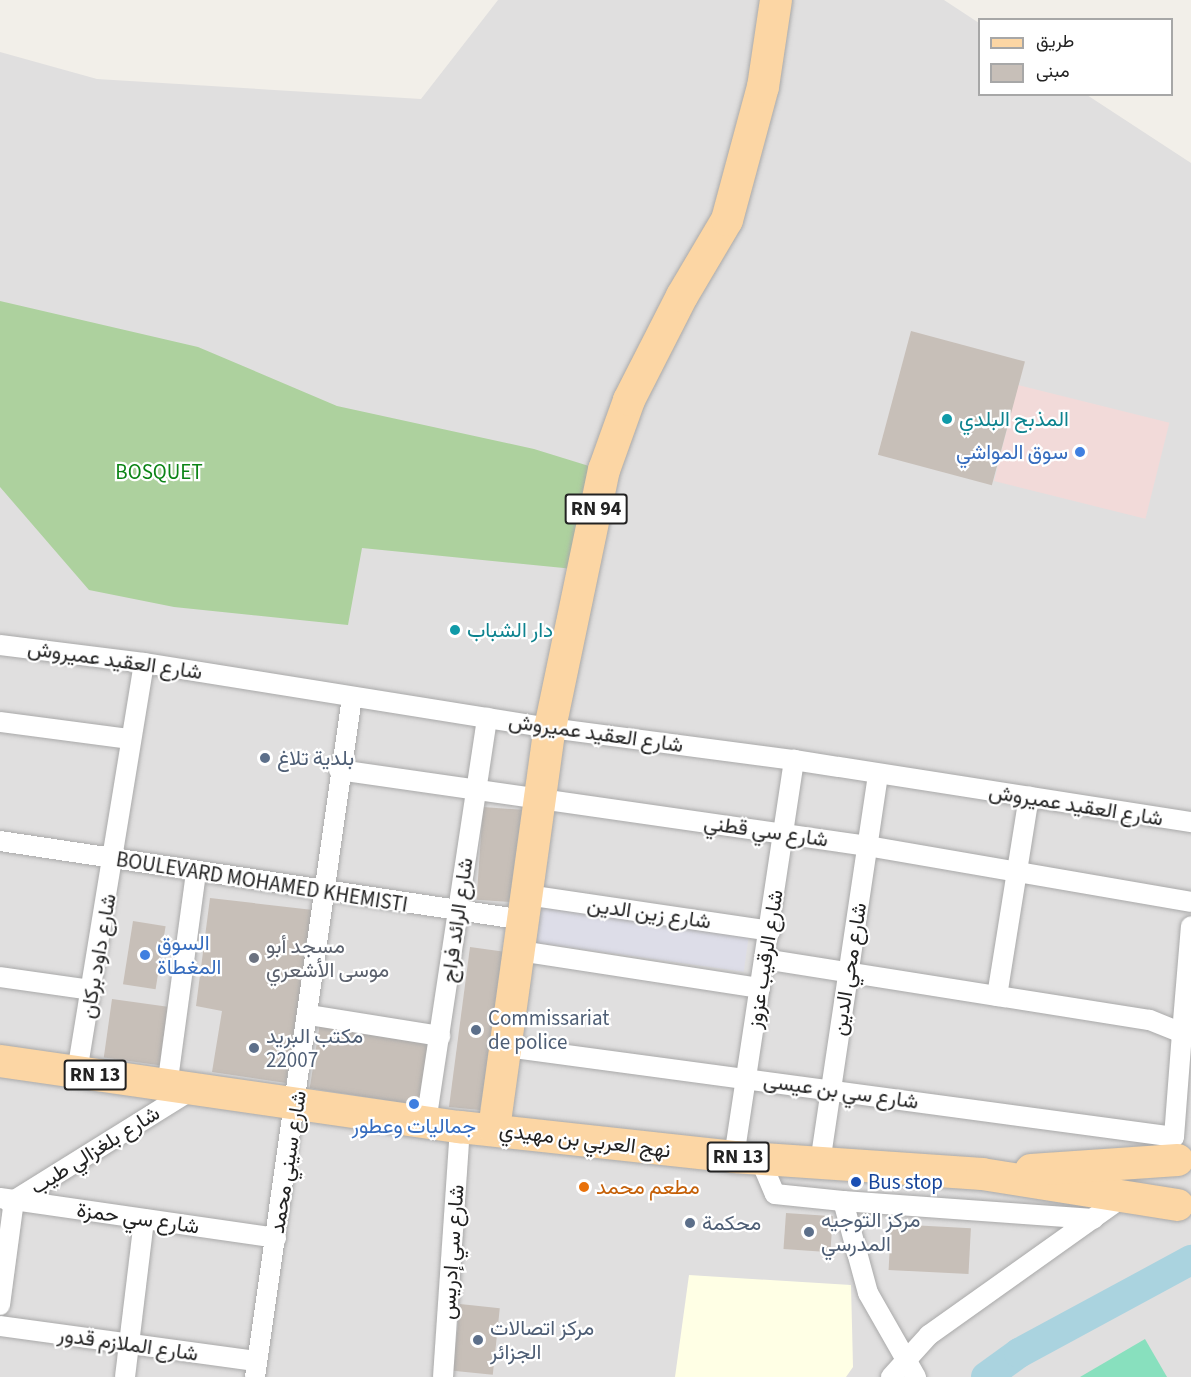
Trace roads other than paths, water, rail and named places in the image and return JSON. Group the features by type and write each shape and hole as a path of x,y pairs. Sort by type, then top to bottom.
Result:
{"main road":[{"name":"RN 94","path":"494,1129 550,728 604,470 629,400 682,296 727,220 763,87 777,0"},
{"name":"RN 13","path":"0,1061 178,1089"},
{"name":"نهج العربي بن مهيدي","path":"178,1089 297,1103 426,1122 747,1158 982,1174"},
{"name":"RN 13","path":"982,1174 1181,1151"},
{"path":"1181,1151 1171,1167 1167,1188 1184,1207"},
{"name":"RN 13","path":"982,1174 1184,1207"}],"street":[{"name":"شارع العقيد عميروش","path":"0,645 144,663 550,728 794,760 878,775 1191,822"},
{"name":"شارع داود بركان","path":"77,1072 115,860 130,739 144,663"},
{"name":"شارع سيني محمد","path":"256,1369 297,1103 326,891 339,770 352,697"},
{"name":"شارع الرائد فراج","path":"426,1122 488,717"},
{"path":"0,722 130,739"},
{"name":"شارع الرقيب عزوز","path":"747,1158 747,1078 794,760"},
{"name":"شارع سي قطني","path":"339,770 868,846 1191,902"},
{"name":"شارع محي الدين","path":"820,1163 878,775"},
{"path":"997,996 1019,873 1029,797"},
{"name":"BOULEVARD MOHAMED KHEMISTI","path":"0,842 458,913 526,908"},
{"path":"178,1089 196,872"},
{"name":"شارع زين الدين","path":"526,908 770,931"},
{"path":"1181,1151 1182,1033 1191,926"},
{"path":"520,951 760,988"},
{"path":"765,959 1149,1020 1182,1033"},
{"path":"0,977 91,990"},
{"path":"309,1015 440,1036"},
{"name":"شارع سي بن عيسى","path":"507,1047 830,1090 1181,1151"},
{"name":"شارع بلغزالي طيب","path":"5,1202 178,1089"},
{"name":"شارع سي إدريس","path":"443,1377 460,1126"},
{"path":"747,1158 775,1194 1093,1219"},
{"path":"891,1377 911,1369 929,1335 1122,1198"},
{"path":"843,1201 868,1293 911,1369"},
{"path":"0,1305 5,1202"},
{"name":"شارع سي حمزة","path":"5,1202 276,1238"},
{"path":"125,1377 144,1219"},
{"name":"شارع الملازم قدور","path":"0,1326 256,1369"}],"waterway":[{"path":"986,1377 1019,1353 1191,1260"}],"place":[{"name":"المذبح البلدي","path":"947,419"},
{"name":"سوق المواشي","path":"1080,452"},
{"name":"دار الشباب","path":"455,630"},
{"name":"بلدية تلاغ","path":"265,758"},
{"name":"السوق المغطاة","path":"145,955"},
{"name":"مسجد أبو موسى الأشعري","path":"254,958"},
{"name":"Commissariat de police","path":"476,1030"},
{"name":"مكتب البريد 22007","path":"254,1048"},
{"name":"جماليات وعطور","path":"414,1104"},
{"name":"Bus stop","path":"856,1182"},
{"name":"مطعم محمد","path":"584,1187"},
{"name":"محكمة","path":"690,1223"},
{"name":"مركز التوجيه المدرسي","path":"809,1232"},
{"name":"مركز اتصالات الجزائر","path":"478,1340"}],"park label":[{"name":"BOSQUET","path":"159,472"}]}
